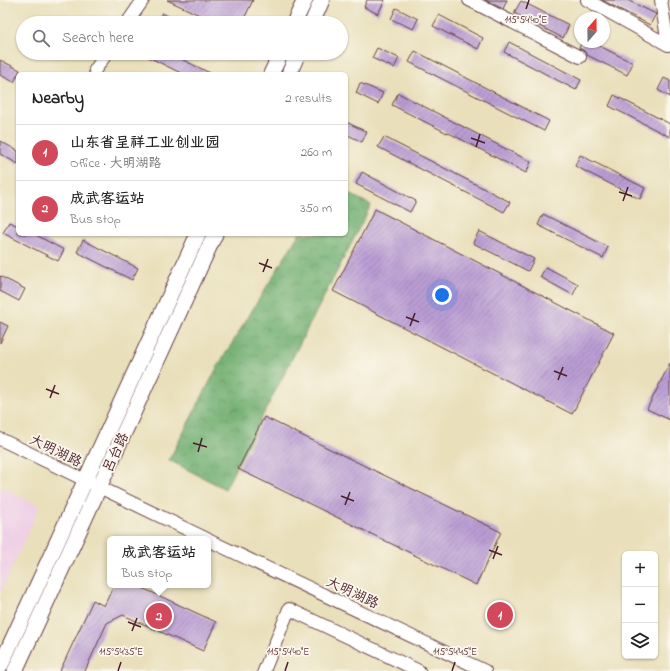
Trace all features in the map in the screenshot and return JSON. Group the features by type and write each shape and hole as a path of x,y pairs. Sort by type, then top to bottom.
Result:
{"main road":[{"path":"297,16 305,0"},
{"path":"315,16 322,0"},
{"path":"272,72 278,60"},
{"path":"290,72 295,60"},
{"name":"吕台路","path":"0,667 197,236"},
{"name":"吕台路","path":"16,671 214,236"}],"street":[{"path":"132,16 143,0"},
{"path":"469,0 580,57"},
{"path":"587,0 668,45 661,0"},
{"path":"95,70 102,60"},
{"name":"大明湖路","path":"0,439 201,536"},
{"name":"大明湖路","path":"211,541 485,671"},
{"path":"264,671 289,609 419,671"}],"shaded area":[{"path":"0,487 40,506 0,594"}],"green space":[{"path":"348,193 371,205 225,489 169,460 218,366 298,236 348,236"}],"building":[{"path":"167,0 253,0 245,16 202,16"},
{"path":"367,0 385,0 378,14 364,7"},
{"path":"485,0 507,0 503,9"},
{"path":"602,0 627,0 656,14 650,25"},
{"path":"521,1 569,25 563,38 514,13"},
{"path":"396,8 418,19 413,29 391,19"},
{"path":"162,13 168,16 160,16"},
{"path":"439,15 483,38 478,49 433,26"},
{"path":"509,42 581,80 576,90 504,52"},
{"path":"377,48 399,58 394,68 372,58"},
{"path":"579,48 604,48 633,63 627,75 587,55"},
{"path":"415,51 549,121 544,131 409,62"},
{"path":"0,60 20,70 19,72 16,72 14,82 0,75"},
{"path":"154,60 183,60 208,72 179,72"},
{"path":"664,78 670,81 670,97 658,90"},
{"path":"360,83 383,93 378,104 356,93"},
{"path":"398,93 531,162 526,173 392,105"},
{"path":"614,95 670,124 670,137 609,106"},
{"path":"348,123 367,132 362,142 348,135"},
{"path":"384,137 510,202 504,212 378,147"},
{"path":"0,141 16,150 16,163 0,154"},
{"path":"580,155 645,188 640,199 575,166"},
{"path":"362,172 416,201 410,212 356,184"},
{"path":"375,209 614,333 572,414 333,291"},
{"path":"543,214 608,247 603,258 538,225"},
{"path":"9,222 16,225 16,236 38,236 64,250 58,261 3,233"},
{"path":"479,231 534,259 528,271 473,243"},
{"path":"83,240 138,268 132,280 77,252"},
{"path":"546,267 578,284 573,295 540,277"},
{"path":"0,276 25,289 19,301 0,291"},
{"path":"0,322 8,326 0,343"},
{"path":"670,363 670,420 647,409"},
{"path":"264,417 501,532 476,585 238,469"},
{"path":"113,588 142,588 216,622 203,651 123,615 107,623 85,671 60,671 93,600 104,606"}],"place":[{"name":"山东省呈祥工业创业园","path":"500,615"},
{"name":"成武客运站","path":"159,616"}]}
